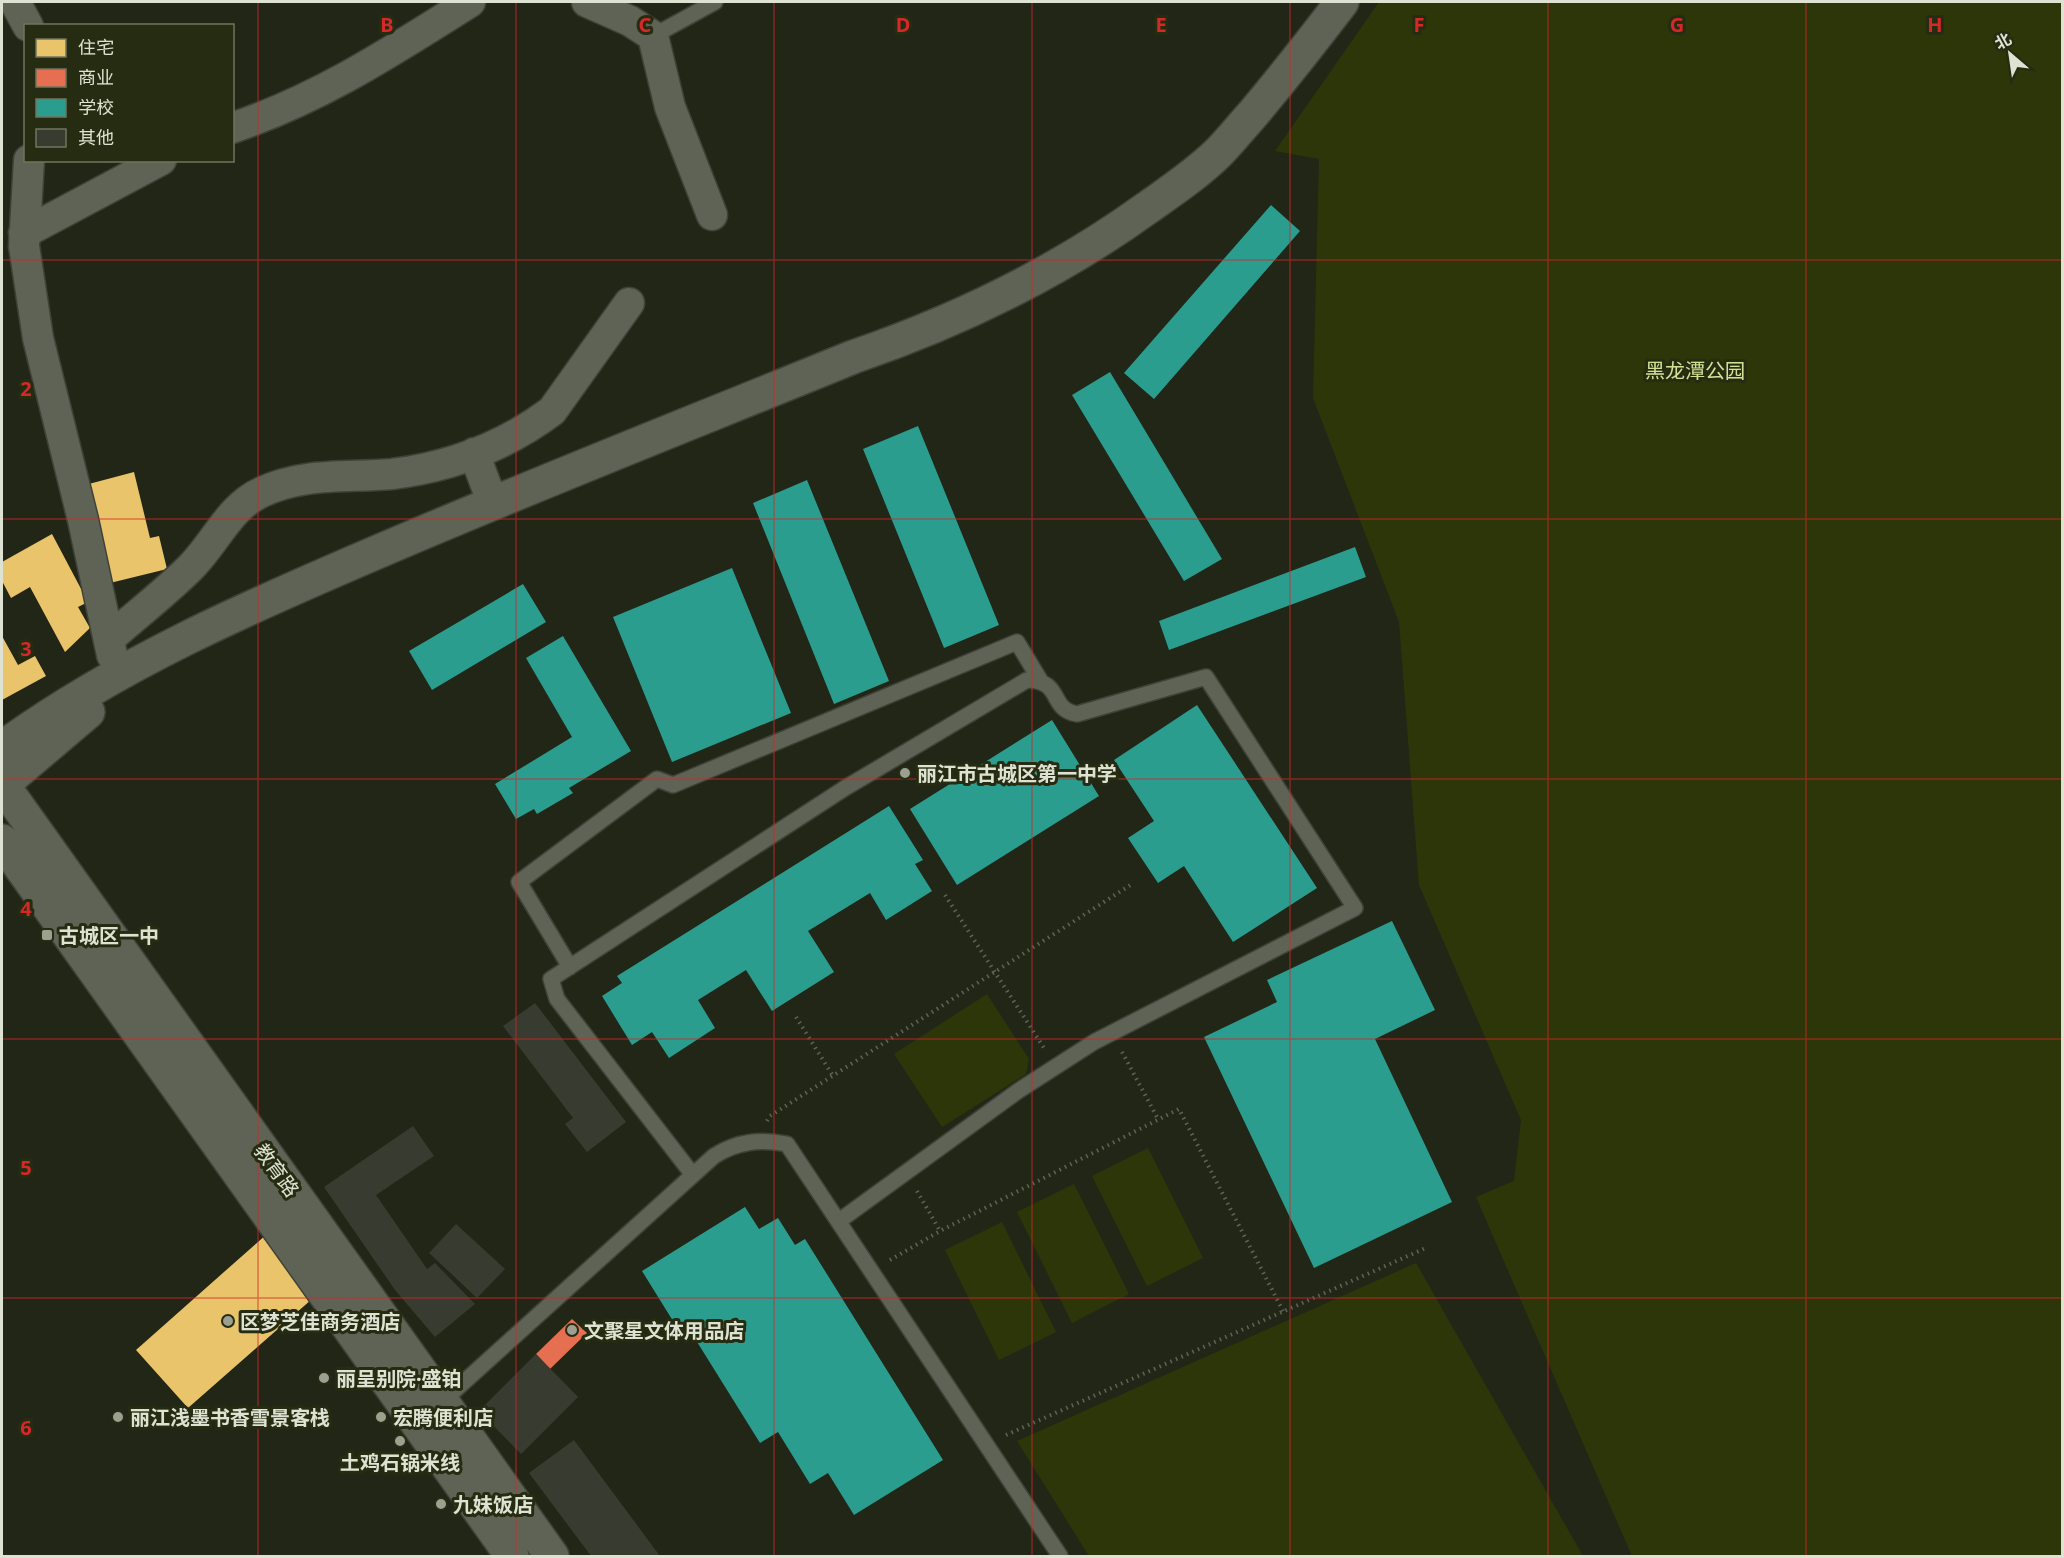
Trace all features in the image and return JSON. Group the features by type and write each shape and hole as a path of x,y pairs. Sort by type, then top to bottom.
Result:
{"street":[{"path":"15,2 27,24"},
{"path":"234,127 287,107 350,77 470,2"},
{"path":"587,2 630,21 653,36 670,107 712,215"},
{"path":"2,748 116,675 309,581 843,362 911,337 1022,286 1075,256 1172,190 1218,153 1268,96 1342,2"},
{"path":"29,162 24,246 38,338 83,520 116,675"},
{"path":"24,233 157,162"},
{"path":"109,639 192,566 244,502 264,491 317,477 391,474 456,462 496,445 534,424 552,411 629,303"},
{"path":"474,453 493,504"},
{"path":"2,784 167,650"},
{"name":"教育路","path":"2,784 552,1557"},
{"name":"教育路","path":"2,841 512,1557"}],"lane":[{"path":"653,36 715,2"},
{"path":"570,967 519,882 657,779 673,785 1017,642 1040,680 1052,689 1062,708 1077,714 1206,677 1355,908 1094,1042 1018,1091 839,1221"},
{"path":"693,1174 557,999 550,979 845,788 1027,680 1040,680"},
{"path":"443,1401 714,1156 726,1149 752,1141 787,1144 1060,1557"}],"path":[{"path":"752,1141 770,1116 1132,884"},
{"path":"945,894 1056,1067"},
{"path":"796,1017 833,1076"},
{"path":"1112,1033 1158,1119"},
{"path":"872,1270 940,1231 1179,1108 1283,1311"},
{"path":"906,1172 940,1231"},
{"path":"986,1444 1428,1247"}],"green space":[{"name":"黑龙潭公园","path":"1379,2 2062,2 2062,1556 1632,1556 1476,1197 1514,1181 1521,1120 1419,885 1399,622 1313,398 1319,159 1275,151"},
{"path":"987,994 1029,1059 1026,1074 942,1127 894,1054"},
{"path":"1148,1148 1203,1258 1147,1286 1092,1176"},
{"path":"1074,1184 1129,1294 1072,1323 1017,1212"},
{"path":"1002,1222 1056,1332 999,1360 945,1250"},
{"path":"1416,1263 1583,1556 1089,1556 1017,1441"}],"building: 住宅":[{"path":"134,472 150,538 159,536 167,569 110,583 85,485"},
{"path":"52,534 88,602 78,607 90,628 65,652 30,587 11,598 2,581 2,562"},
{"path":"2,636 18,665 35,656 46,676 2,700"},
{"name":"区梦芝佳商务酒店","path":"268,1233 320,1292 188,1408 136,1350"}],"building: 商业":[{"path":"572,1319 587,1333 550,1369 536,1354"}],"building: 学校":[{"path":"1271,205 1300,231 1154,399 1124,373"},
{"path":"1110,372 1222,559 1184,581 1072,395"},
{"path":"918,426 999,625 944,648 863,449"},
{"path":"807,480 889,681 834,704 753,503"},
{"path":"1355,547 1366,577 1169,650 1159,621"},
{"path":"732,568 791,713 672,762 613,617"},
{"path":"523,584 546,622 432,690 409,651"},
{"path":"563,636 631,751 569,788 573,793 537,814 534,809 516,819 495,784 572,737 526,658"},
{"path":"1197,705 1317,888 1233,942 1184,866 1158,883 1128,838 1154,821 1114,760"},
{"path":"1052,720 1099,796 957,885 910,809"},
{"path":"889,806 923,860 915,864 932,891 886,920 870,893 808,931 834,972 772,1011 746,970 698,1000 715,1028 669,1058 652,1032 632,1045 602,996 622,983 617,976"},
{"path":"1392,921 1435,1010 1375,1039 1452,1202 1314,1268 1204,1037 1277,1002 1267,980"},
{"path":"745,1207 759,1229 778,1218 795,1245 805,1239 943,1460 854,1515 828,1473 810,1484 778,1432 760,1443 694,1337 686,1342 642,1271"}],"building: 其他":[{"path":"535,1003 626,1122 587,1152 565,1124 573,1118 503,1026"},
{"path":"413,1126 434,1156 376,1195 427,1269 435,1263 475,1304 435,1337 395,1290 324,1187"},
{"path":"456,1224 505,1269 477,1298 429,1253"},
{"path":"536,1354 578,1397 521,1454 479,1411"},
{"path":"574,1440 660,1556 591,1556 529,1473"}],"place":[{"name":"丽江市古城区第一中学","path":"905,773"},
{"name":"古城区一中","path":"47,935"},
{"name":"区梦芝佳商务酒店","path":"228,1321"},
{"name":"文聚星文体用品店","path":"572,1330"},
{"name":"丽呈别院·盛铂","path":"324,1378"},
{"name":"丽江浅墨书香雪景客栈","path":"118,1417"},
{"name":"宏腾便利店","path":"381,1417"},
{"name":"土鸡石锅米线","path":"400,1441"},
{"name":"九妹饭店","path":"441,1504"}]}
